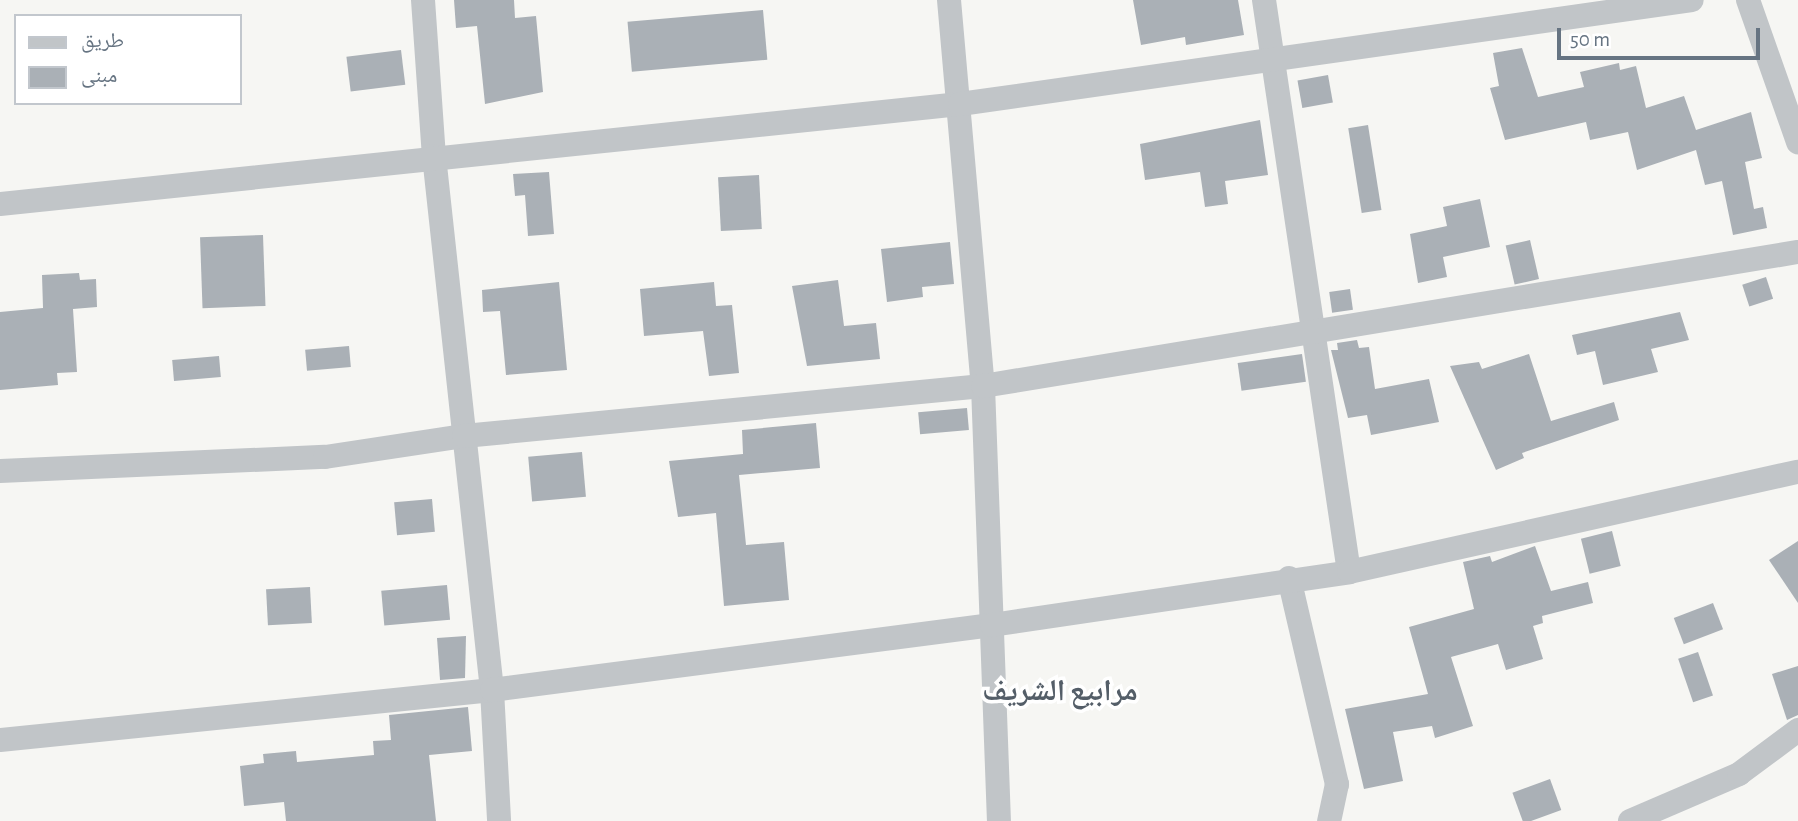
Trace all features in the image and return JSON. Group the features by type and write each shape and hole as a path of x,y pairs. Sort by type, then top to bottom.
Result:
{"street":[{"path":"424,0 434,156 492,690 499,821"},
{"path":"949,0 983,386 999,821"},
{"path":"1264,0 1349,572"},
{"path":"0,204 434,156 960,104 1274,62 1692,0"},
{"path":"1748,0 1798,142"},
{"path":"0,471 325,457 464,436 983,386 1798,252"},
{"path":"0,740 492,690 992,625 1289,578 1349,572 1798,472"},
{"path":"1289,578 1336,785 1329,821"},
{"path":"1630,821 1739,774 1798,730"}],"building":[{"path":"454,0 514,0 515,18 536,16 543,92 485,104 477,26 456,28"},
{"path":"1133,0 1238,0 1244,35 1186,45 1185,37 1141,45"},
{"path":"763,10 767,60 632,72 628,22"},
{"path":"1522,48 1538,97 1584,87 1580,72 1619,63 1620,70 1636,66 1646,108 1684,96 1696,130 1751,112 1762,158 1745,162 1754,209 1763,207 1767,228 1733,235 1722,181 1705,185 1696,150 1637,170 1628,132 1590,140 1586,122 1505,140 1490,88 1499,86 1493,53"},
{"path":"401,50 405,85 351,91 346,57"},
{"path":"1328,75 1333,103 1302,108 1297,80"},
{"path":"1260,120 1268,175 1225,181 1228,204 1205,207 1200,172 1145,180 1140,144"},
{"path":"1368,125 1381,210 1362,213 1348,128"},
{"path":"549,172 554,234 528,236 525,195 515,196 513,174"},
{"path":"759,175 762,229 721,231 718,177"},
{"path":"1480,199 1490,247 1443,257 1447,277 1418,283 1410,234 1447,226 1443,207"},
{"path":"263,235 265,306 203,308 200,237"},
{"path":"1530,240 1539,279 1515,285 1506,246"},
{"path":"950,242 954,284 922,287 923,297 887,302 881,249"},
{"path":"79,273 80,280 96,279 97,307 73,309 77,372 57,373 58,385 0,390 0,312 43,308 42,275"},
{"path":"1766,277 1773,299 1749,307 1742,285"},
{"path":"838,280 844,326 876,323 880,359 807,366 792,286"},
{"path":"559,282 567,370 506,375 500,311 483,312 482,290"},
{"path":"714,282 716,306 732,305 739,373 709,376 703,331 644,336 640,289"},
{"path":"1350,289 1353,310 1332,313 1329,292"},
{"path":"1680,312 1689,340 1651,349 1658,372 1603,385 1595,351 1577,355 1572,335"},
{"path":"1357,340 1359,348 1369,347 1375,389 1429,379 1439,422 1371,435 1367,415 1348,418 1331,350 1338,350 1337,343"},
{"path":"349,346 351,367 307,371 305,350"},
{"path":"1302,354 1306,382 1242,391 1238,363"},
{"path":"1529,354 1551,421 1614,402 1619,420 1522,453 1524,458 1496,470 1450,366 1479,362 1482,369"},
{"path":"219,356 221,377 174,381 172,360"},
{"path":"967,408 969,430 920,434 918,412"},
{"path":"816,423 820,468 739,475 746,545 784,542 789,600 724,606 716,513 678,517 669,461 743,454 742,430"},
{"path":"582,452 586,497 532,502 528,457"},
{"path":"432,499 435,532 397,535 394,502"},
{"path":"1612,531 1621,566 1590,574 1581,539"},
{"path":"1798,541 1798,603 1769,560"},
{"path":"1535,546 1551,591 1588,582 1593,603 1542,616 1543,623 1533,626 1543,659 1506,670 1498,644 1451,657 1473,726 1435,738 1432,726 1393,732 1403,781 1364,789 1345,709 1428,694 1409,627 1474,609 1463,562 1490,556 1492,562"},
{"path":"447,585 450,620 384,626 381,591"},
{"path":"310,587 312,623 268,625 266,589"},
{"path":"1713,603 1723,629 1684,644 1674,618"},
{"path":"466,636 465,678 440,680 437,638"},
{"path":"1698,652 1713,695 1693,702 1678,659"},
{"path":"1798,666 1798,715 1787,720 1772,674"},
{"path":"468,707 472,751 429,755 436,821 286,821 284,802 244,806 240,766 264,763 263,754 296,751 297,762 374,755 373,741 391,740 389,715"},
{"path":"1550,779 1561,810 1531,821 1523,821 1512,793"}],"district":[{"name":"مرابيع الشريف","path":"1060,691"}]}
